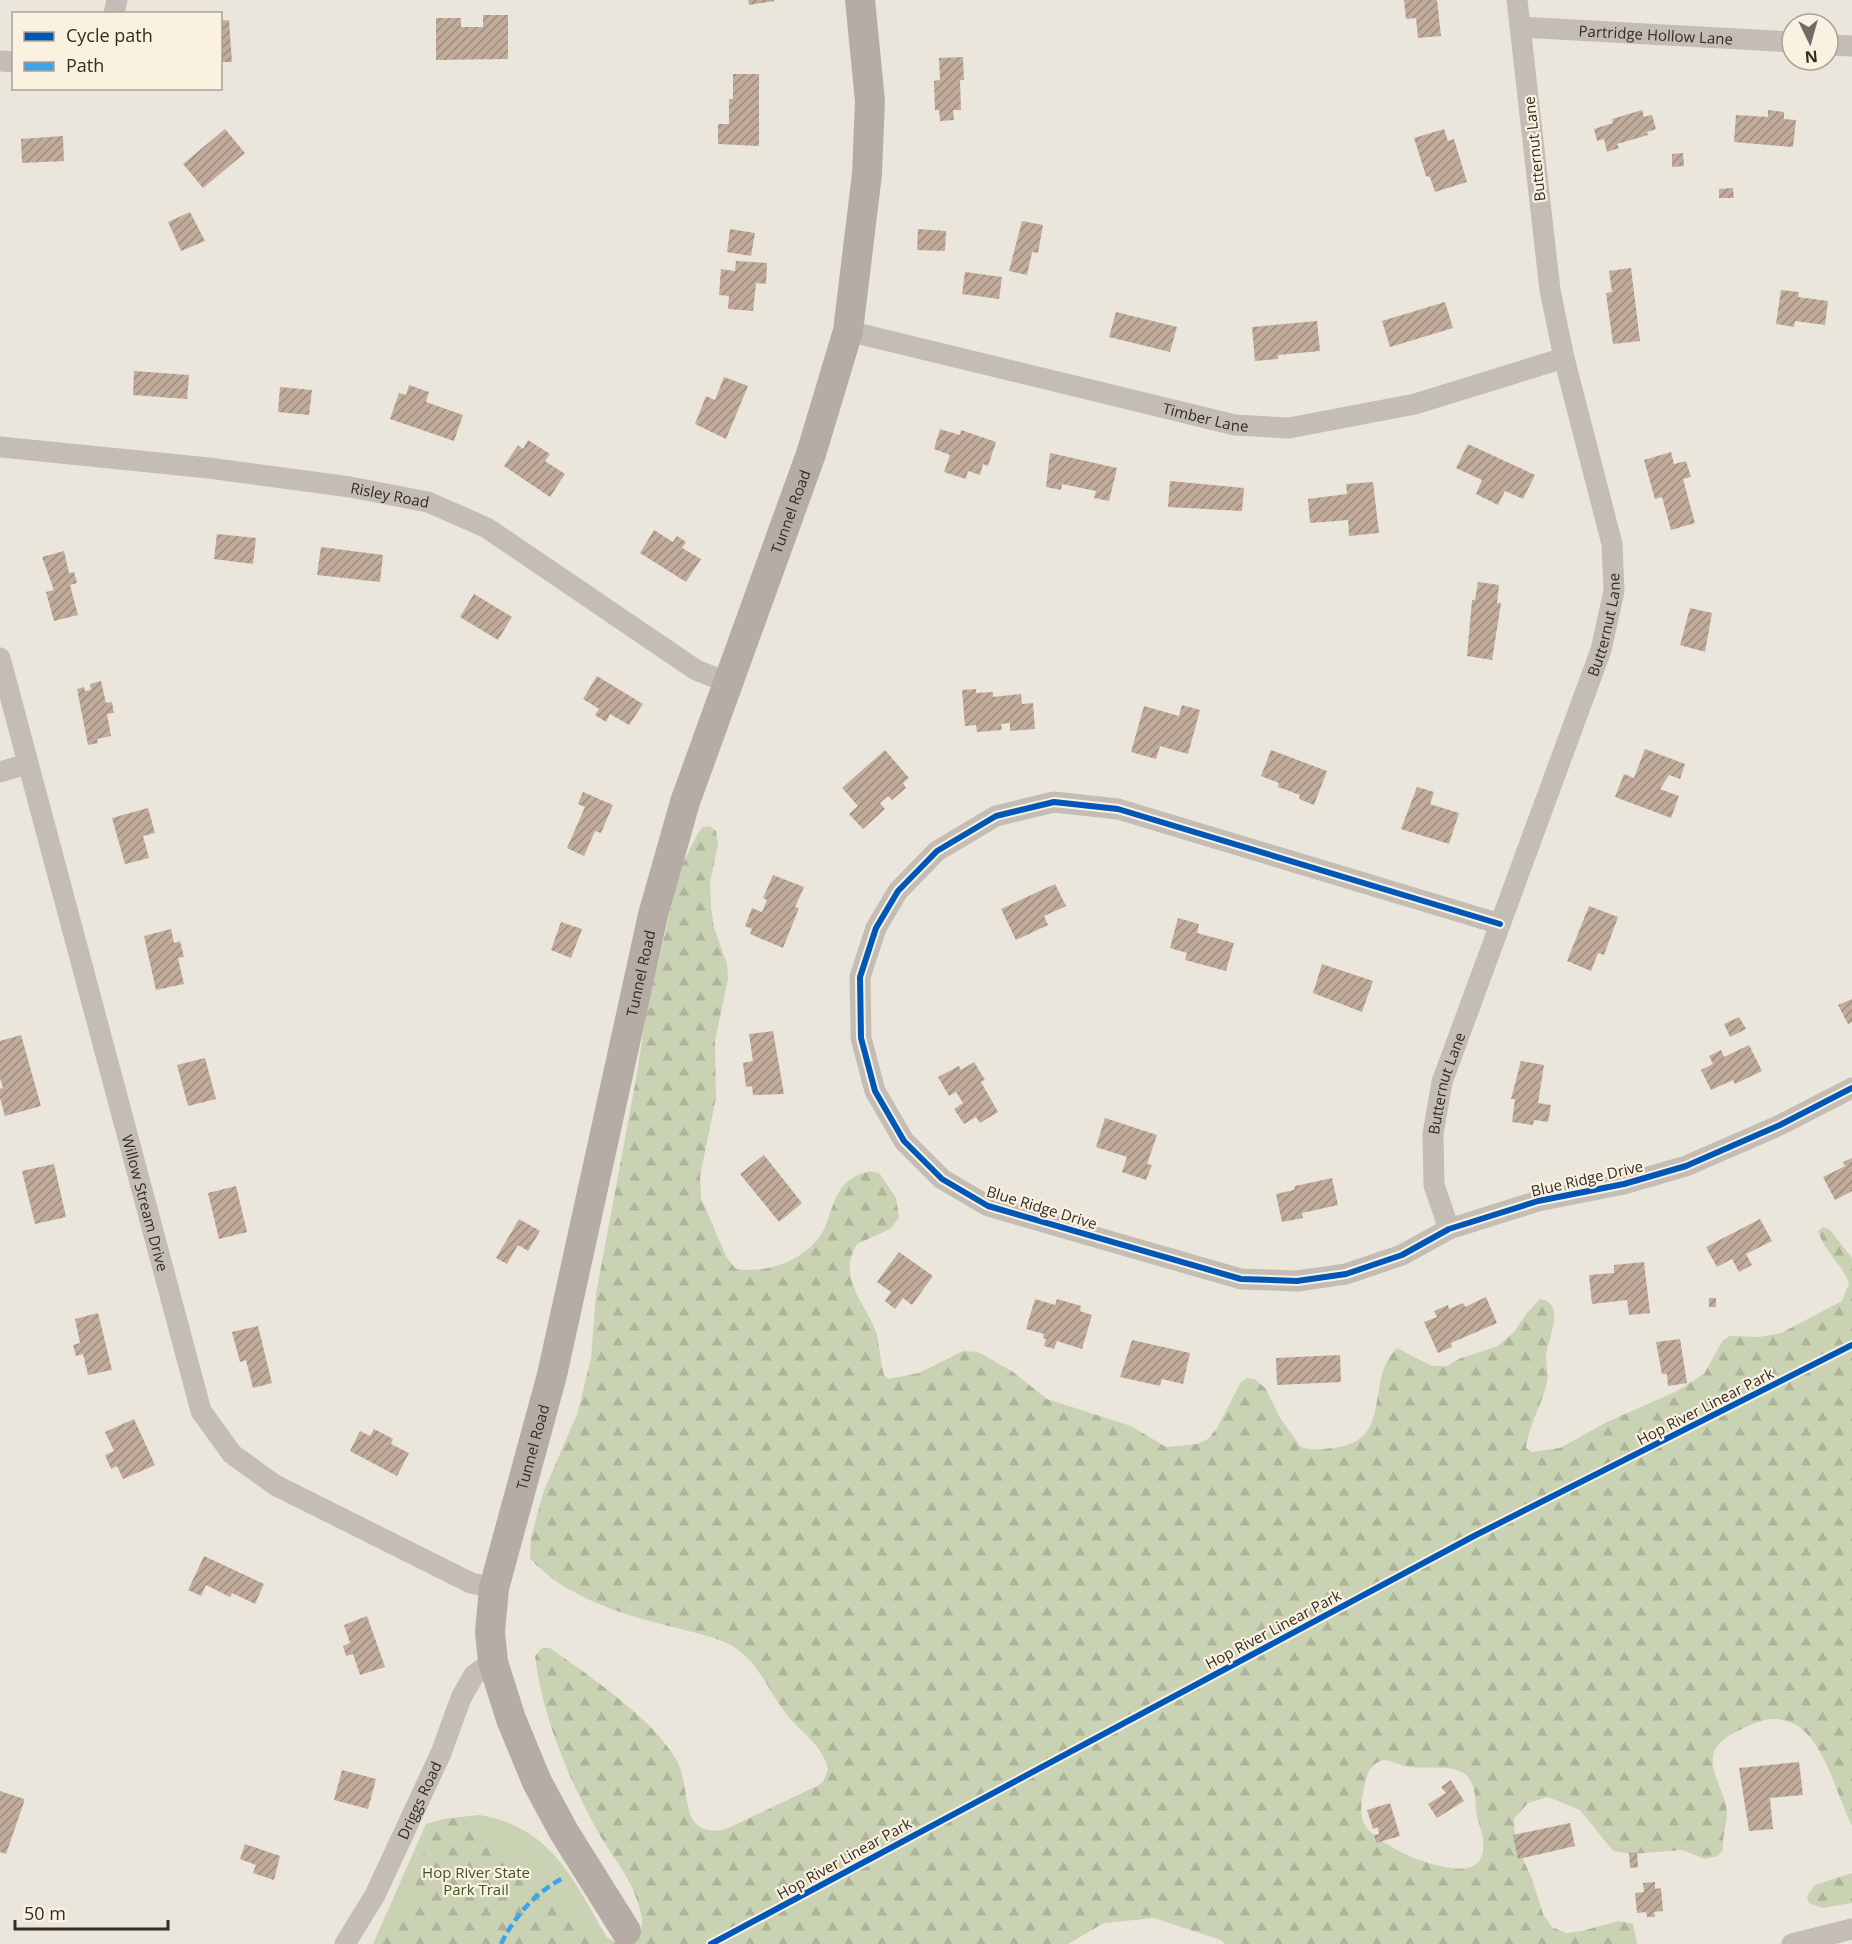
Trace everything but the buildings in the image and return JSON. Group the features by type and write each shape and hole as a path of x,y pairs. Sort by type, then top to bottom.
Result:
{"main road":[{"name":"Tunnel Road","path":"626,1931 584,1865 537,1782 511,1719 494,1662 490,1632 494,1588 552,1375 653,915 685,802 811,454 848,332 868,163 870,101 860,0"}],"street":[{"name":"Butternut Lane","path":"1449,1229 1434,1185 1433,1134 1442,1082 1601,650 1614,591 1612,544 1564,358 1550,290 1517,0"},
{"name":"Partridge Hollow Lane","path":"1521,27 1780,41"},
{"name":"Timber Lane","path":"848,332 1235,425 1289,428 1415,404 1564,358"},
{"name":"Risley Road","path":"0,447 209,468 350,487 428,502 487,528 696,670 729,683"},
{"name":"Willow Stream Drive","path":"0,658 201,1411 232,1454 275,1485 462,1579 494,1588"},
{"path":"0,772 27,764"},
{"name":"Blue Ridge Drive","path":"1500,924 1118,809 1054,802 996,816 938,851 898,891 876,928 860,976 861,1038 875,1091 904,1141 942,1179 988,1206 1241,1279 1297,1281 1346,1274 1402,1255 1449,1229 1538,1201 1624,1184 1686,1166 1780,1125 1852,1088"},
{"name":"Driggs Road","path":"345,1944 380,1885 441,1753 460,1698 474,1675 494,1662"},
{"path":"1792,1944 1852,1929"}],"green space":[{"path":"710,826 716,831 718,845 710,882 711,907 714,928 727,964 728,979 715,1041 716,1098 700,1176 701,1198 727,1258 736,1269 758,1270 790,1261 809,1248 822,1232 842,1188 858,1175 871,1172 880,1174 896,1198 899,1218 890,1229 857,1244 851,1256 850,1268 855,1290 876,1332 884,1375 889,1379 919,1373 963,1351 978,1352 1013,1372 1047,1399 1131,1426 1166,1447 1197,1444 1208,1439 1217,1428 1241,1382 1247,1378 1255,1379 1266,1389 1280,1418 1301,1447 1333,1448 1352,1443 1365,1434 1372,1422 1387,1361 1397,1348 1432,1366 1447,1366 1461,1358 1498,1346 1514,1332 1540,1299 1549,1302 1553,1308 1554,1324 1547,1352 1547,1382 1526,1448 1531,1452 1560,1448 1607,1422 1677,1391 1704,1374 1723,1340 1730,1336 1759,1337 1781,1333 1842,1301 1849,1283 1842,1269 1824,1245 1818,1231 1823,1227 1830,1230 1852,1258 1852,1826 1817,1747 1804,1731 1789,1722 1770,1719 1731,1735 1715,1750 1714,1771 1727,1814 1723,1850 1718,1856 1705,1859 1682,1850 1631,1854 1613,1851 1580,1810 1548,1797 1528,1803 1514,1819 1515,1841 1532,1879 1543,1914 1552,1927 1566,1933 1618,1921 1633,1924 1637,1944 1225,1944 1221,1940 1154,1918 1104,1923 1068,1944 627,1944 638,1939 640,1934 642,1920 640,1910 634,1891 587,1811 558,1747 544,1702 535,1656 542,1648 550,1648 620,1699 667,1745 682,1775 692,1819 702,1828 716,1831 726,1829 817,1786 823,1782 828,1769 817,1746 787,1715 750,1661 734,1647 714,1638 638,1618 598,1604 560,1584 530,1558 531,1538 543,1493 578,1412 591,1358 596,1294 646,1014 680,869 703,827","holes":["1384,1760 1411,1767 1453,1769 1469,1778 1474,1788 1477,1817 1483,1839 1483,1851 1475,1865 1460,1869 1425,1862 1399,1851 1370,1832 1362,1819 1361,1804 1369,1771 1374,1765"]},
{"name":"Hop River State Park Trail","path":"479,1815 505,1822 527,1832 545,1846 573,1880 611,1944 373,1944 426,1824 443,1819"},
{"name":"Hop River State Park Trail","path":"453,1818 492,1842 524,1879 549,1901 576,1912 592,1930 620,1944 382,1944 410,1901 428,1841 442,1823"},
{"path":"1852,1873 1852,1903 1822,1908 1809,1903 1807,1896 1815,1885"}],"marked path":[{"path":"501,1944 513,1923 528,1905 545,1889 565,1877"}],"cycle path":[{"path":"1500,924 1118,809 1054,802 996,816 937,851 898,891 876,928 860,977 861,1038 875,1091 904,1141 942,1179 988,1206 1241,1279 1297,1281 1346,1274 1402,1255 1449,1229 1538,1201 1624,1184 1686,1166 1780,1125 1852,1088"},
{"name":"Hop River Linear Park","path":"711,1944 1474,1536 1852,1345"}]}
